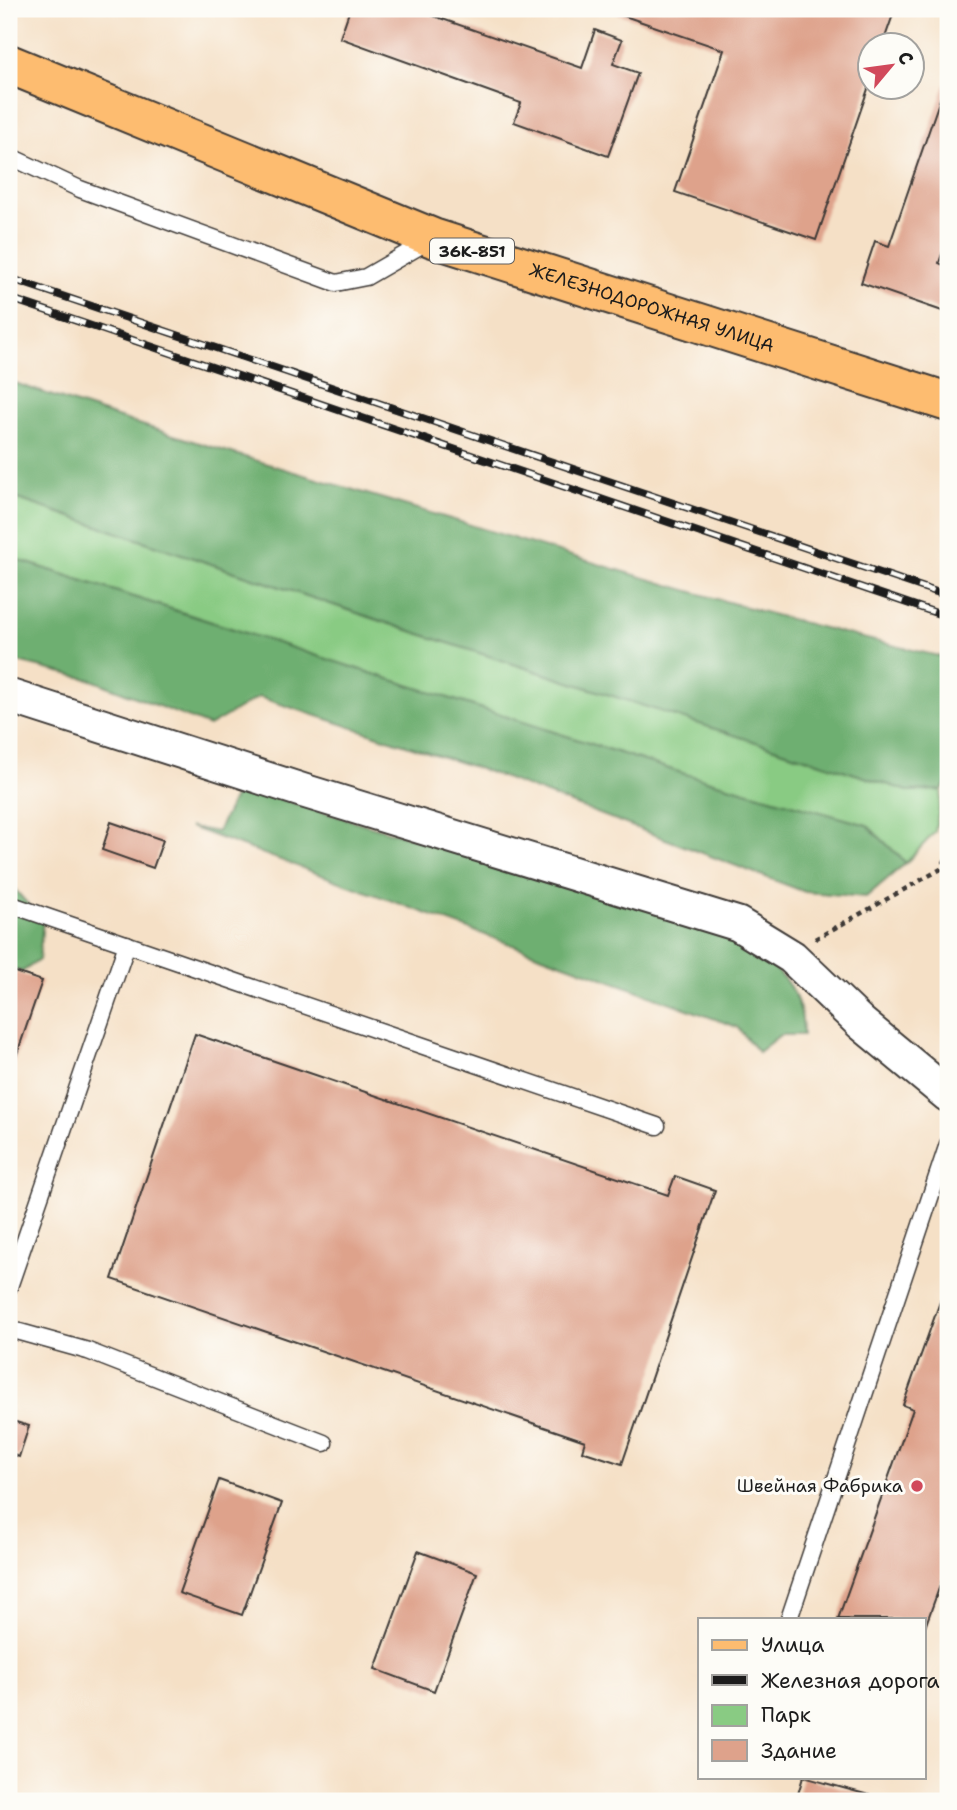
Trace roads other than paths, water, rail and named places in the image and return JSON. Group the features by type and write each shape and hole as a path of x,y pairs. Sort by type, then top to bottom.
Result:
{"main road":[{"name":"ЖЕЛЕЗНОДОРОЖНАЯ УЛИЦА","path":"9,64 433,239 948,402"}],"street":[{"path":"9,696 738,924 792,957 861,1023 948,1095"}],"lane":[{"path":"9,156 80,189 336,283 366,277 433,239"},
{"path":"9,904 657,1126"},
{"path":"9,1287 127,944"},
{"path":"789,1618 948,1144"},
{"path":"9,1329 88,1352 324,1443"}],"railway":[{"path":"9,278 948,596"},
{"path":"9,298 948,617"}],"place":[{"name":"Швейная Фабрика","path":"917,1486"}]}
